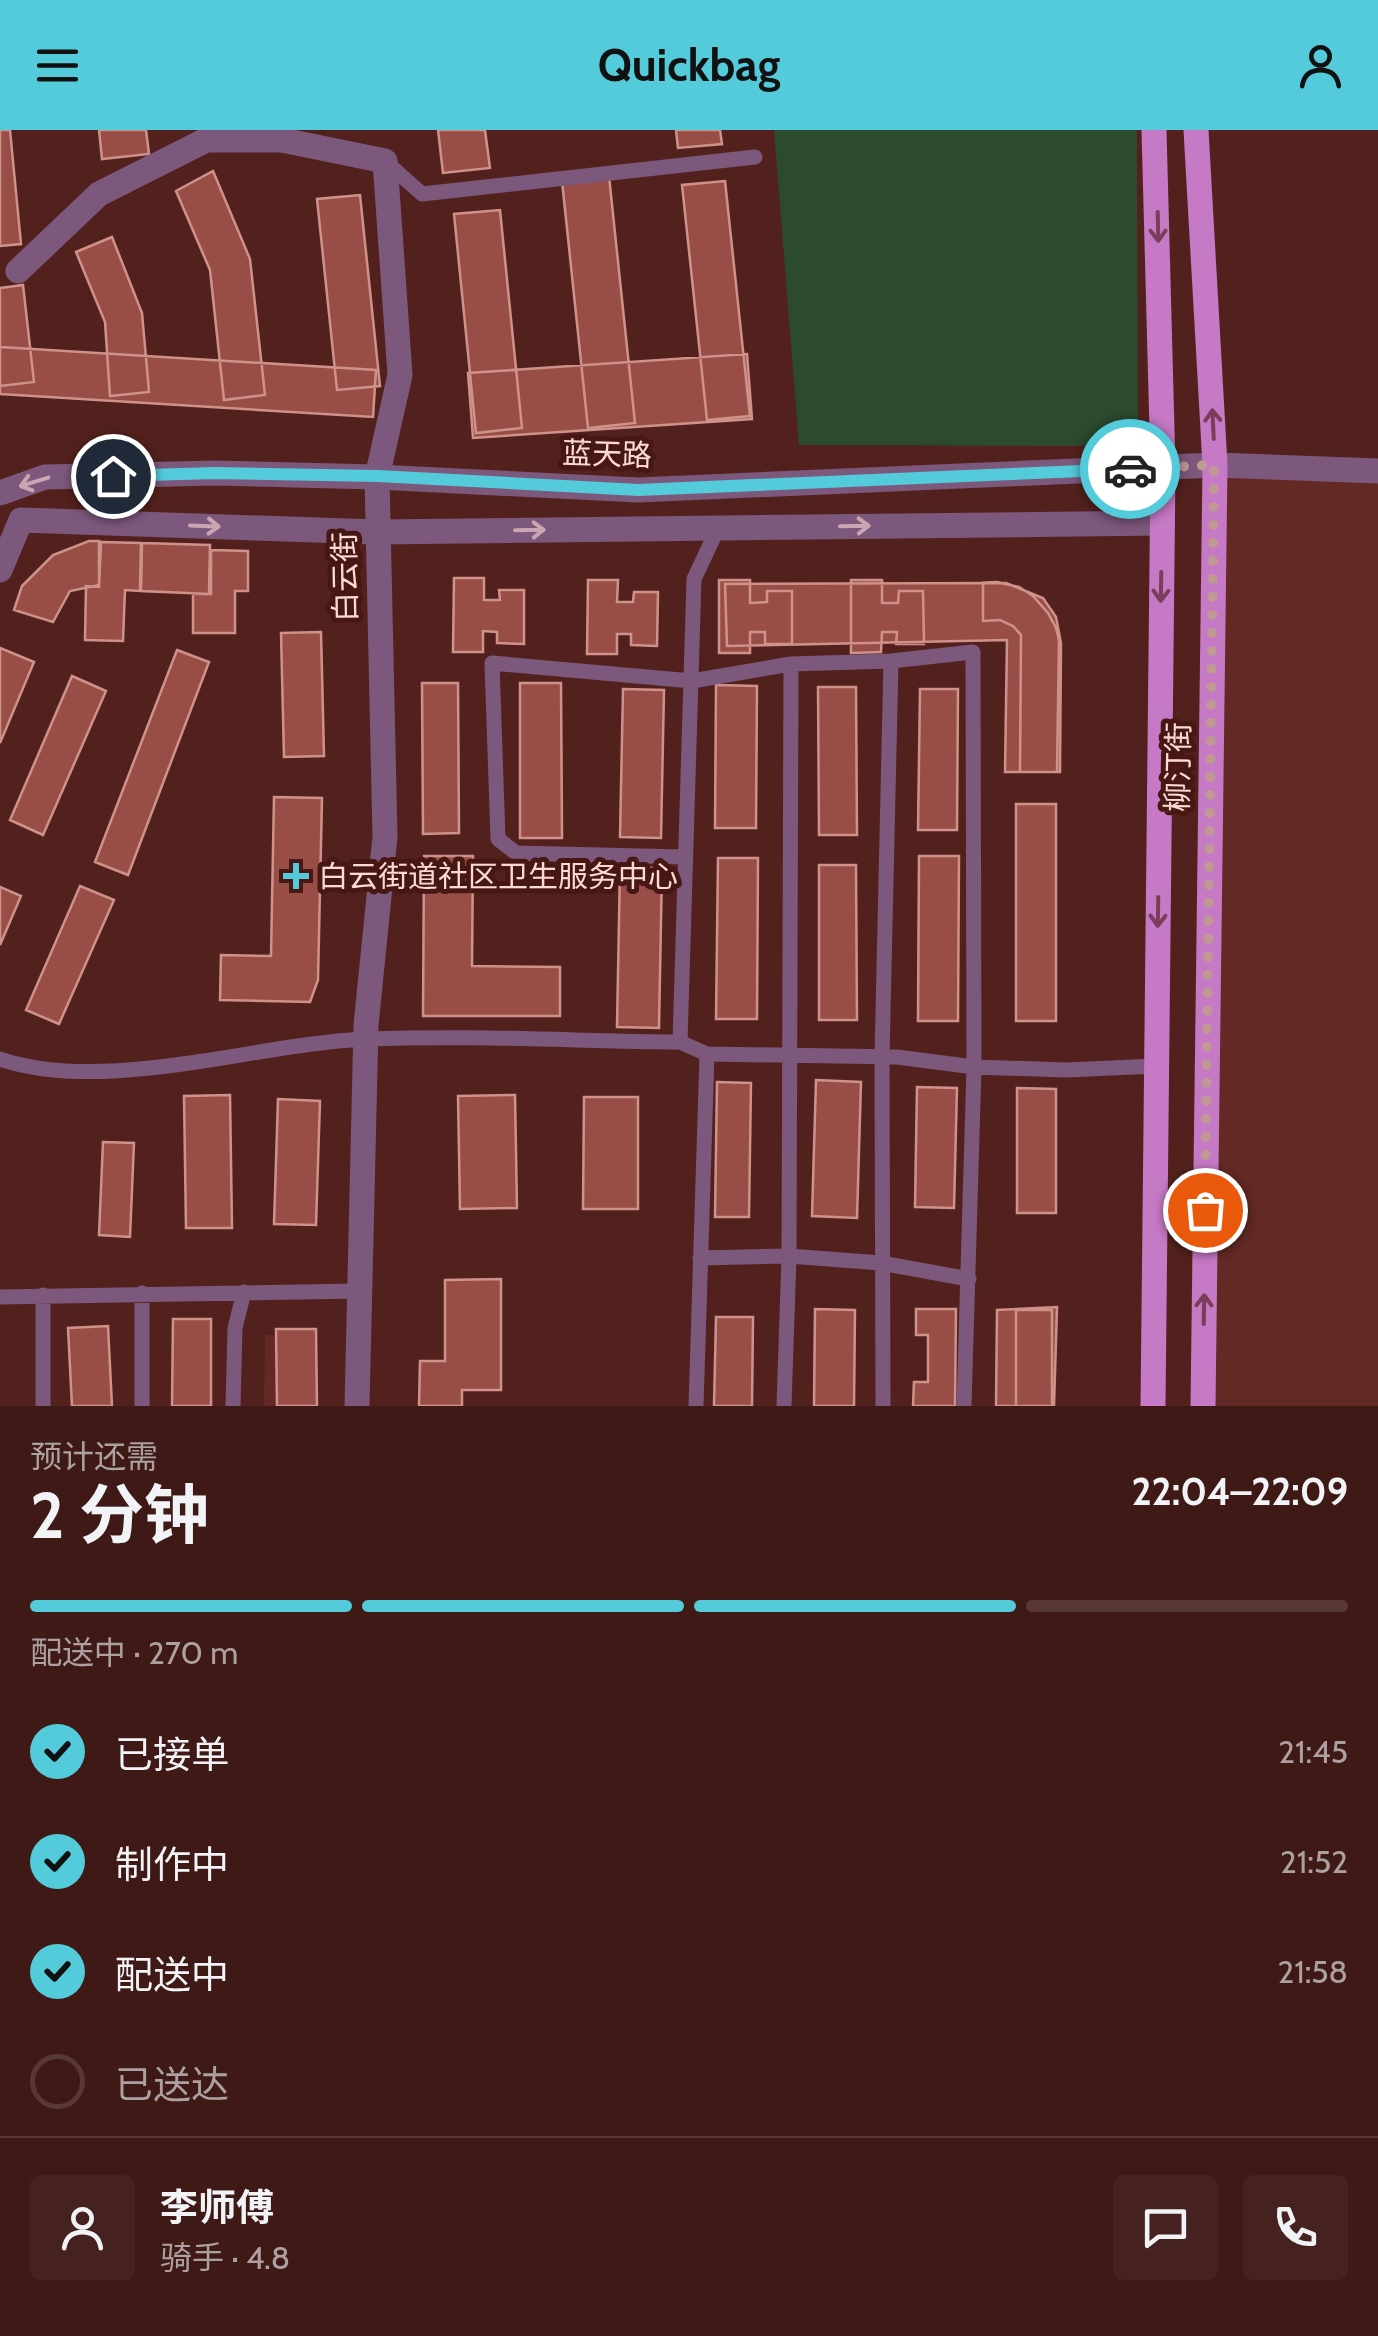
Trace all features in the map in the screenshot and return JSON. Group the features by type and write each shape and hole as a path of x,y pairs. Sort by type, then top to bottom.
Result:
{"main road":[{"name":"柳汀街","path":"1153,1406 1162,522 1154,130"},
{"name":"柳汀街","path":"1196,130 1214,465 1203,1406"}],"street":[{"path":"18,271 99,194 206,140 282,140 386,161"},
{"name":"白云街","path":"358,1406 366,1039 385,837 376,532 378,476 400,376 386,161"},
{"name":"蓝天路","path":"0,494 45,477 215,473 378,476 638,490 1214,465 1378,472"},
{"path":"0,570 22,520 376,532 1162,522"}],"lane":[{"path":"386,161 422,194 755,157"},
{"path":"680,1042 694,579 718,528"},
{"path":"684,857 516,853 498,839 492,663 692,682 791,664 891,661 973,652 974,1066 964,1406"},
{"path":"883,1406 882,1057 891,661"},
{"path":"784,1406 791,664"},
{"path":"0,1059 32,1070 114,1070 366,1039 680,1042 706,1054 882,1057 1066,1070 1156,1066"},
{"path":"696,1406 706,1054"},
{"path":"700,1258 788,1256 881,1263 968,1279"},
{"path":"0,1297 360,1291"},
{"path":"234,1406 235,1328 244,1292"},
{"path":"142,1293 142,1406"},
{"path":"43,1295 43,1406"}],"shaded area":[{"path":"1223,474 1378,482 1378,1406 1211,1406"},
{"path":"265,1335 313,1336 312,1406 264,1406"}],"green space":[{"path":"774,130 1137,130 1138,446 799,445"}],"building":[{"path":"0,130 10,130 21,244 0,246"},
{"path":"99,130 146,130 149,154 102,159"},
{"path":"438,130 485,130 490,168 443,173"},
{"path":"676,130 720,130 722,144 678,148"},
{"path":"213,171 250,259 265,395 224,400 210,270 176,191"},
{"path":"609,176 635,423 588,428 562,181"},
{"path":"725,181 750,416 707,420 682,185"},
{"path":"360,195 380,386 337,390 317,199"},
{"path":"500,210 522,428 476,433 454,214"},
{"path":"112,237 142,313 149,392 110,396 105,322 76,252"},
{"path":"23,285 34,382 0,386 0,288"},
{"path":"0,347 376,370 373,417 0,394"},
{"path":"747,354 752,419 473,438 468,373"},
{"path":"99,541 99,585 70,591 53,622 14,610 22,586 53,555"},
{"path":"101,542 141,543 140,591 125,590 123,641 85,640 86,586 99,587"},
{"path":"142,543 210,545 209,594 141,591"},
{"path":"211,550 248,551 248,591 235,591 235,633 193,633 193,594 211,594"},
{"path":"454,578 484,578 484,600 500,600 499,590 524,590 524,644 497,643 497,632 483,631 483,652 453,652"},
{"path":"588,580 618,580 617,602 633,602 634,592 658,592 657,646 631,645 631,634 617,634 617,654 587,654"},
{"path":"719,580 750,580 750,603 767,602 767,591 792,591 792,644 765,644 765,632 750,632 750,653 719,653"},
{"path":"851,580 882,580 882,603 898,603 899,591 923,591 924,644 896,644 897,632 882,632 881,652 851,653"},
{"path":"983,583 1019,587 1033,596 1056,628 1057,772 1020,772 1021,635 1000,620 983,621"},
{"path":"1006,583 1043,598 1056,617 1061,643 1060,772 1005,772 1007,640 727,646 725,584"},
{"path":"321,632 324,756 284,757 281,633"},
{"path":"0,648 34,662 0,743"},
{"path":"177,650 209,662 128,875 95,862"},
{"path":"72,676 106,691 43,835 10,820"},
{"path":"422,683 458,683 459,833 423,834"},
{"path":"520,683 561,683 562,838 520,838"},
{"path":"716,685 757,686 756,828 715,828"},
{"path":"818,687 856,687 857,835 819,835"},
{"path":"623,689 664,690 661,838 620,837"},
{"path":"920,689 958,689 957,830 918,830"},
{"name":"白云街道社区卫生服务中心","path":"274,797 322,798 318,980 310,1002 220,1000 221,955 271,956"},
{"path":"1016,804 1056,804 1056,1021 1016,1021"},
{"path":"424,856 473,856 472,966 560,967 560,1016 423,1016"},
{"path":"919,856 959,856 958,1021 918,1021"},
{"path":"718,858 758,858 757,1019 716,1019"},
{"path":"819,865 856,865 857,1020 819,1020"},
{"path":"620,868 662,868 659,1028 617,1027"},
{"path":"80,886 114,900 59,1024 26,1010"},
{"path":"0,887 21,896 0,945"},
{"path":"816,1080 861,1082 857,1218 812,1216"},
{"path":"717,1082 751,1083 749,1217 715,1217"},
{"path":"917,1087 957,1088 954,1208 915,1207"},
{"path":"1017,1088 1056,1089 1056,1213 1017,1213"},
{"path":"230,1095 232,1228 186,1228 184,1096"},
{"path":"515,1095 517,1208 460,1209 458,1096"},
{"path":"584,1097 638,1097 638,1209 583,1209"},
{"path":"278,1099 320,1101 316,1225 274,1224"},
{"path":"103,1142 134,1143 130,1237 99,1235"},
{"path":"501,1279 501,1390 462,1390 462,1406 419,1406 420,1361 445,1361 445,1280"},
{"path":"1057,1307 1054,1406 996,1406 997,1310"},
{"path":"815,1309 855,1310 854,1406 814,1406"},
{"path":"916,1309 956,1309 955,1406 913,1406 914,1382 928,1382 928,1335 916,1335"},
{"path":"1016,1310 1052,1310 1052,1406 1016,1406"},
{"path":"716,1317 753,1317 752,1406 714,1406"},
{"path":"173,1319 211,1319 211,1406 172,1406"},
{"path":"108,1326 112,1406 72,1406 68,1328"},
{"path":"276,1329 316,1329 317,1406 277,1406"}],"way so far":[{"path":"1130,469 1214,465 1205,1210"}],"place":[{"name":"白云街道社区卫生服务中心","path":"296,876"}],"route":[{"path":"113,476 378,476 638,490 1130,469"}]}
